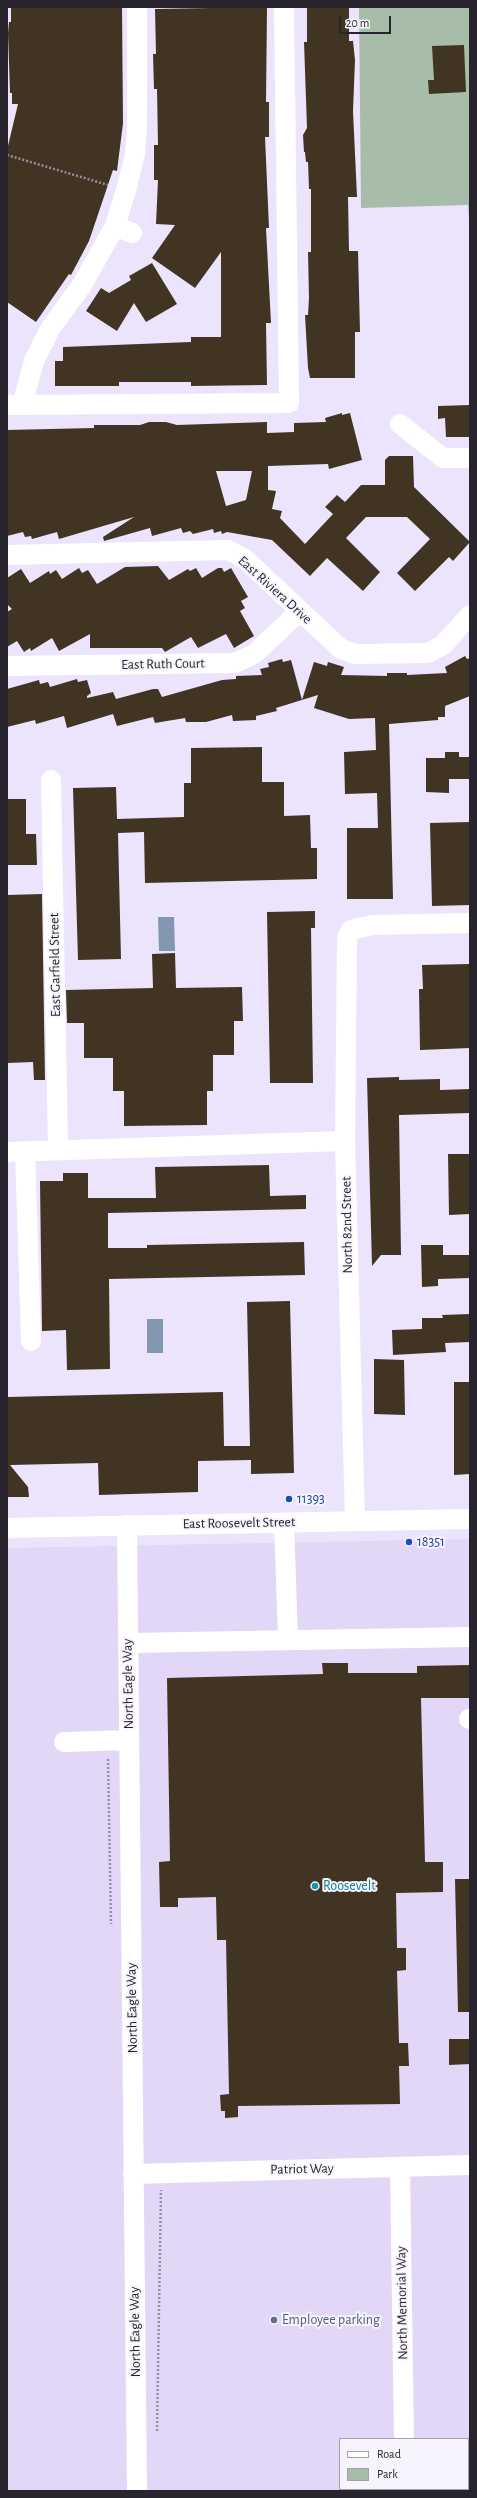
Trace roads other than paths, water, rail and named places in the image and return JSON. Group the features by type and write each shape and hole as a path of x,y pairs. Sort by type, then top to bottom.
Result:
{"street":[{"path":"137,7 136,140 126,190 123,230 50,330 14,405 289,403 284,7"},
{"path":"400,424 443,458 470,458"},
{"name":"East Riviera Drive","path":"7,555 228,550 245,559 299,612 341,648 354,654 428,653 443,645 470,615"},
{"name":"East Ruth Court","path":"7,666 235,663 254,654 299,612"},
{"name":"East Garfield Street","path":"52,780 58,1150"},
{"name":"North 82nd Street","path":"355,1521 345,1141 346,946 351,930 372,925 470,923"},
{"path":"31,1341 16,1152 345,1141"},
{"name":"East Roosevelt Street","path":"7,1528 470,1519"},
{"path":"284,1523 288,1638"},
{"name":"North Eagle Way","path":"127,1525 137,2491"},
{"path":"128,1642 288,1638 470,1637"},
{"path":"64,1742 129,1740"},
{"name":"Patriot Way","path":"134,2174 470,2165"},
{"name":"North Memorial Way","path":"400,2167 404,2438"}],"water":[{"path":"158,917 174,917 175,951 159,951"},
{"path":"147,1319 163,1319 163,1353 147,1353"}],"place":[{"name":"11393","path":"289,1499"},
{"name":"18351","path":"409,1542"},
{"name":"Roosevelt","path":"315,1886"},
{"name":"Employee parking","path":"274,2320"}]}
